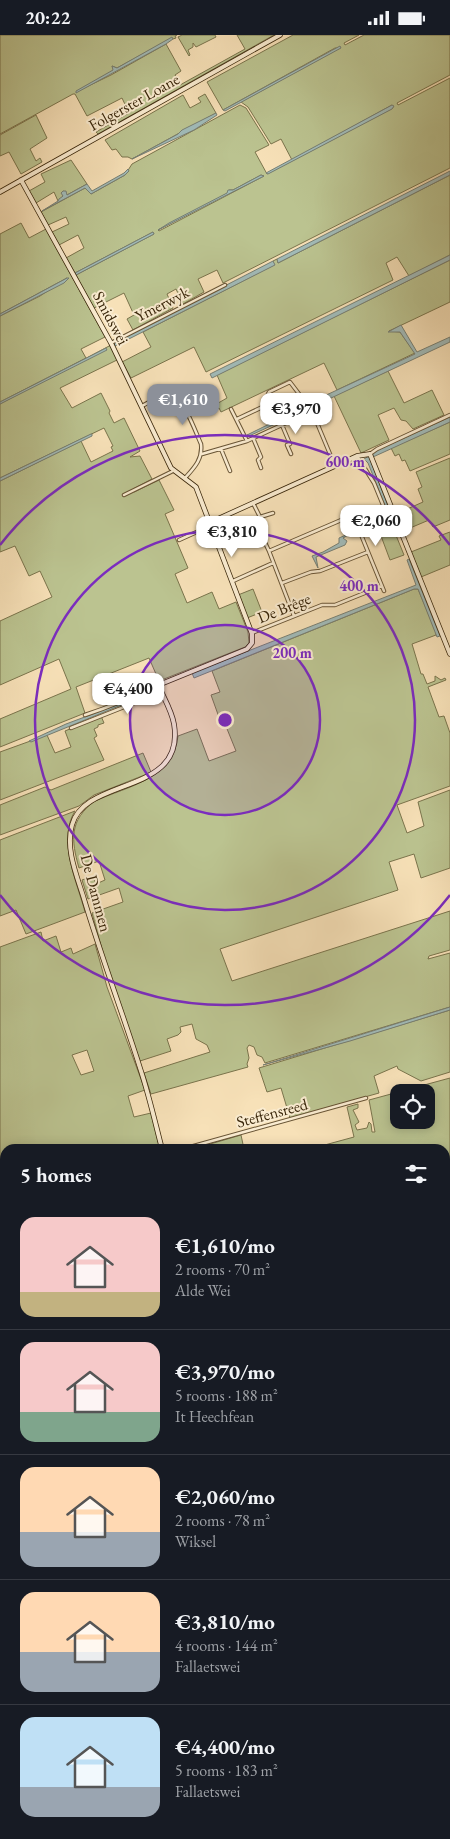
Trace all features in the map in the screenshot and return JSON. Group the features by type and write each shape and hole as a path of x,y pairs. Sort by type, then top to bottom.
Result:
{"street":[{"name":"Folgerster Loane","path":"0,192 280,35"},
{"name":"Smidswei","path":"21,180 110,343 174,471"},
{"name":"Ymerwyk","path":"110,343 225,285"},
{"path":"279,417 268,395 269,392 290,382 312,411 335,466"},
{"path":"142,406 166,395 175,396 181,400 202,444 201,459 185,478"},
{"path":"237,419 271,403"},
{"path":"231,409 246,441"},
{"path":"202,453 246,441 312,411"},
{"path":"179,540 253,503 357,456 365,453 370,454 450,415"},
{"path":"282,424 290,444 287,445 291,454"},
{"path":"253,438 261,457 258,460 261,468"},
{"path":"222,449 230,471"},
{"path":"370,454 450,654"},
{"path":"357,456 374,483 383,505"},
{"path":"86,715 247,649 252,643 252,633 196,487 174,471 124,495"},
{"path":"253,503 260,517 258,528 282,583 294,617"},
{"path":"352,508 353,515 384,591"},
{"path":"260,517 273,513"},
{"path":"269,551 353,515"},
{"path":"361,533 396,519"},
{"path":"282,583 311,572 320,571 368,552"},
{"path":"231,581 273,563"},
{"name":"De Brêge","path":"252,633 322,605 335,605 382,586"},
{"name":"De Dammen","path":"160,686 173,720 174,740 169,755 157,771 147,777 98,797 84,805 72,824 70,844 100,954 140,1068 161,1144"},
{"path":"71,728 162,692"},
{"name":"Steffensreed","path":"201,1144 366,1098"}],"green space":[{"path":"0,35 177,35 175,36 176,38 172,38 117,68 112,66 114,70 76,92 166,44 181,71 175,75 180,85 245,49 237,35 274,35 98,134 96,132 129,113 122,98 87,116 75,94 73,94 0,134"},
{"path":"182,35 215,35 216,37 196,47 193,43 193,47 188,50 189,56 178,37"},
{"path":"293,35 359,35 344,43 345,45 364,35 450,35 450,75 397,103 398,105 450,78 450,168 223,283 217,270 198,279 204,292 183,304 176,289 167,294 173,308 133,330 127,319 134,315 124,293 94,308 76,275 154,234 153,232 75,273 66,258 84,248 78,235 59,245 52,232 69,224 66,217 48,225 41,212 85,188 91,194 125,175 132,164 240,105 246,108 269,145 255,152 267,174 393,108 392,105 292,160 281,139 271,144 248,107 241,102 340,48 335,48 223,110 207,82","holes":["261,175 264,176 159,231 158,230 228,193 229,190 233,190"]},
{"path":"205,94 216,113 132,159 122,157 116,149 112,150 105,140 183,95 190,108 201,102 198,98"},
{"path":"36,115 47,138 30,149 36,161 40,158 42,162 21,174 9,152 0,156 0,135"},
{"path":"71,160 87,184 67,195 64,191 62,192 63,196 58,201 54,192 36,203 29,191 45,182 41,174"},
{"path":"450,175 450,255 409,276 397,257 386,263 393,280 206,372 194,347 131,378 122,362 151,347 143,332 274,265 273,261 277,259 278,263"},
{"path":"21,223 29,238 46,229 105,337 81,349 86,358 0,402 0,316 40,296 67,278 0,314 0,234"},
{"path":"450,260 450,302 389,331 400,332 415,353 337,390 324,363 221,412 219,408 215,410 213,406 227,398 217,375"},
{"path":"111,345 117,360 60,388 72,408 101,393 114,423 124,418 140,451 130,457 140,456 152,479 133,489 134,492 159,480 174,510 165,514 188,568 175,574 187,603 212,592 219,609 236,602 248,632 249,643 245,647 159,681 149,658 76,687 85,713 0,747 0,719 71,689 59,659 0,685 0,621 52,597 40,571 29,576 15,546 0,552 0,481 81,441 91,462 113,451 111,447 113,446 104,428 0,478 0,404"},
{"path":"388,371 404,403 432,390 444,415 413,429 406,421 401,420 394,408 378,415 389,440 361,453 334,396"},
{"path":"450,422 450,454 410,471 405,460 402,461 399,454 395,456 391,448"},
{"path":"450,458 450,520 433,527 429,520 403,531 396,514 423,502 418,489 422,487 416,472"},
{"path":"391,523 404,555 390,560 378,528"},
{"path":"450,532 450,565 421,577 411,552 441,540 439,536"},
{"path":"253,589 262,612 247,618 238,595"},
{"path":"418,589 436,632 436,635 412,644 421,674 423,674 427,684 435,681 435,676 441,680 445,678 446,680 428,687 439,717 444,716 450,733 450,786 397,805 407,833 424,826 418,802 450,790 450,868 421,878 414,854 389,862 398,890 220,949 232,981 450,911 450,950 429,956 428,959 450,953 450,1007 265,1063 262,1057 257,1055 254,1047 249,1045 247,1048 248,1067 151,1094 144,1073 210,1052 207,1045 196,1039 192,1024 180,1027 181,1032 178,1035 167,1039 171,1051 140,1061 111,982 92,913 123,902 119,888 88,899 82,880 93,876 96,884 105,880 99,861 79,868 74,848 76,823 80,816 95,801 135,785 159,772 175,751 178,736 197,729 209,761 236,751 223,719 220,720 211,695 220,692 212,671"},
{"path":"101,716 104,723 94,729 97,736 94,738 104,760 0,800 0,752 47,735 55,753 71,747 65,731"},
{"path":"143,753 151,772 94,795 79,806 0,835 0,805 45,787 51,790"},
{"path":"75,811 70,822 68,848 85,912 26,934 16,910 0,916 0,840"},
{"path":"41,932 43,941 56,936 61,952 71,948 73,954 95,944 107,987 145,1090 128,1096 134,1117 151,1113 159,1144 0,1144 0,947","holes":["87,1050 94,1071 81,1075 72,1055"]},
{"path":"450,1010 450,1072 421,1081 398,1069 397,1066 374,1076 379,1093 290,1118 281,1088 267,1092 259,1068"},
{"path":"450,1078 450,1144 328,1144 354,1137 347,1107 358,1104 358,1108 353,1110 359,1122 355,1125 357,1130 367,1128 369,1122 372,1132 375,1132 369,1100 390,1094 390,1129 435,1129 435,1084 428,1084"},
{"path":"241,1135 243,1144 210,1144"}],"water":[{"path":"172,37 173,39 166,44 76,93 76,91 113,70 112,66 117,68"},
{"path":"340,46 341,48 225,111 223,110"},
{"path":"392,105 394,106 392,109 268,174 266,173"},
{"path":"216,113 217,115 194,130 132,159 182,130"},
{"path":"128,169 129,171 125,175 91,194 85,188 42,211 58,201 63,196 61,193 63,191 66,191 67,195 87,184 92,191"},
{"path":"450,171 450,175 278,263 277,259"},
{"path":"261,175 264,176 158,230 227,193 228,190 233,190"},
{"path":"153,232 154,234 76,275 75,273"},
{"path":"450,255 450,260 212,378 210,374"},
{"path":"273,261 275,265 115,346 114,343"},
{"path":"69,278 64,283 0,316 0,314"},
{"path":"401,325 417,352 450,337 450,342 312,407 309,403 415,354 400,332 388,332"},
{"path":"106,348 107,350 0,404 0,402"},
{"path":"304,407 306,410 249,436 247,435"},
{"path":"450,417 450,422 373,457 371,453"},
{"path":"91,434 92,436 0,481 0,478"},
{"path":"369,456 392,517 363,529 389,516 368,463 364,459"},
{"path":"357,530 343,538 347,541 345,545 316,557 318,568 312,556 339,543 339,538"},
{"path":"409,559 440,636 437,637 418,589 414,589 194,678 192,673 416,585 407,560"},
{"path":"146,694 31,742 29,741 66,724"},
{"path":"450,1007 450,1010 350,1041 263,1065"}]}
